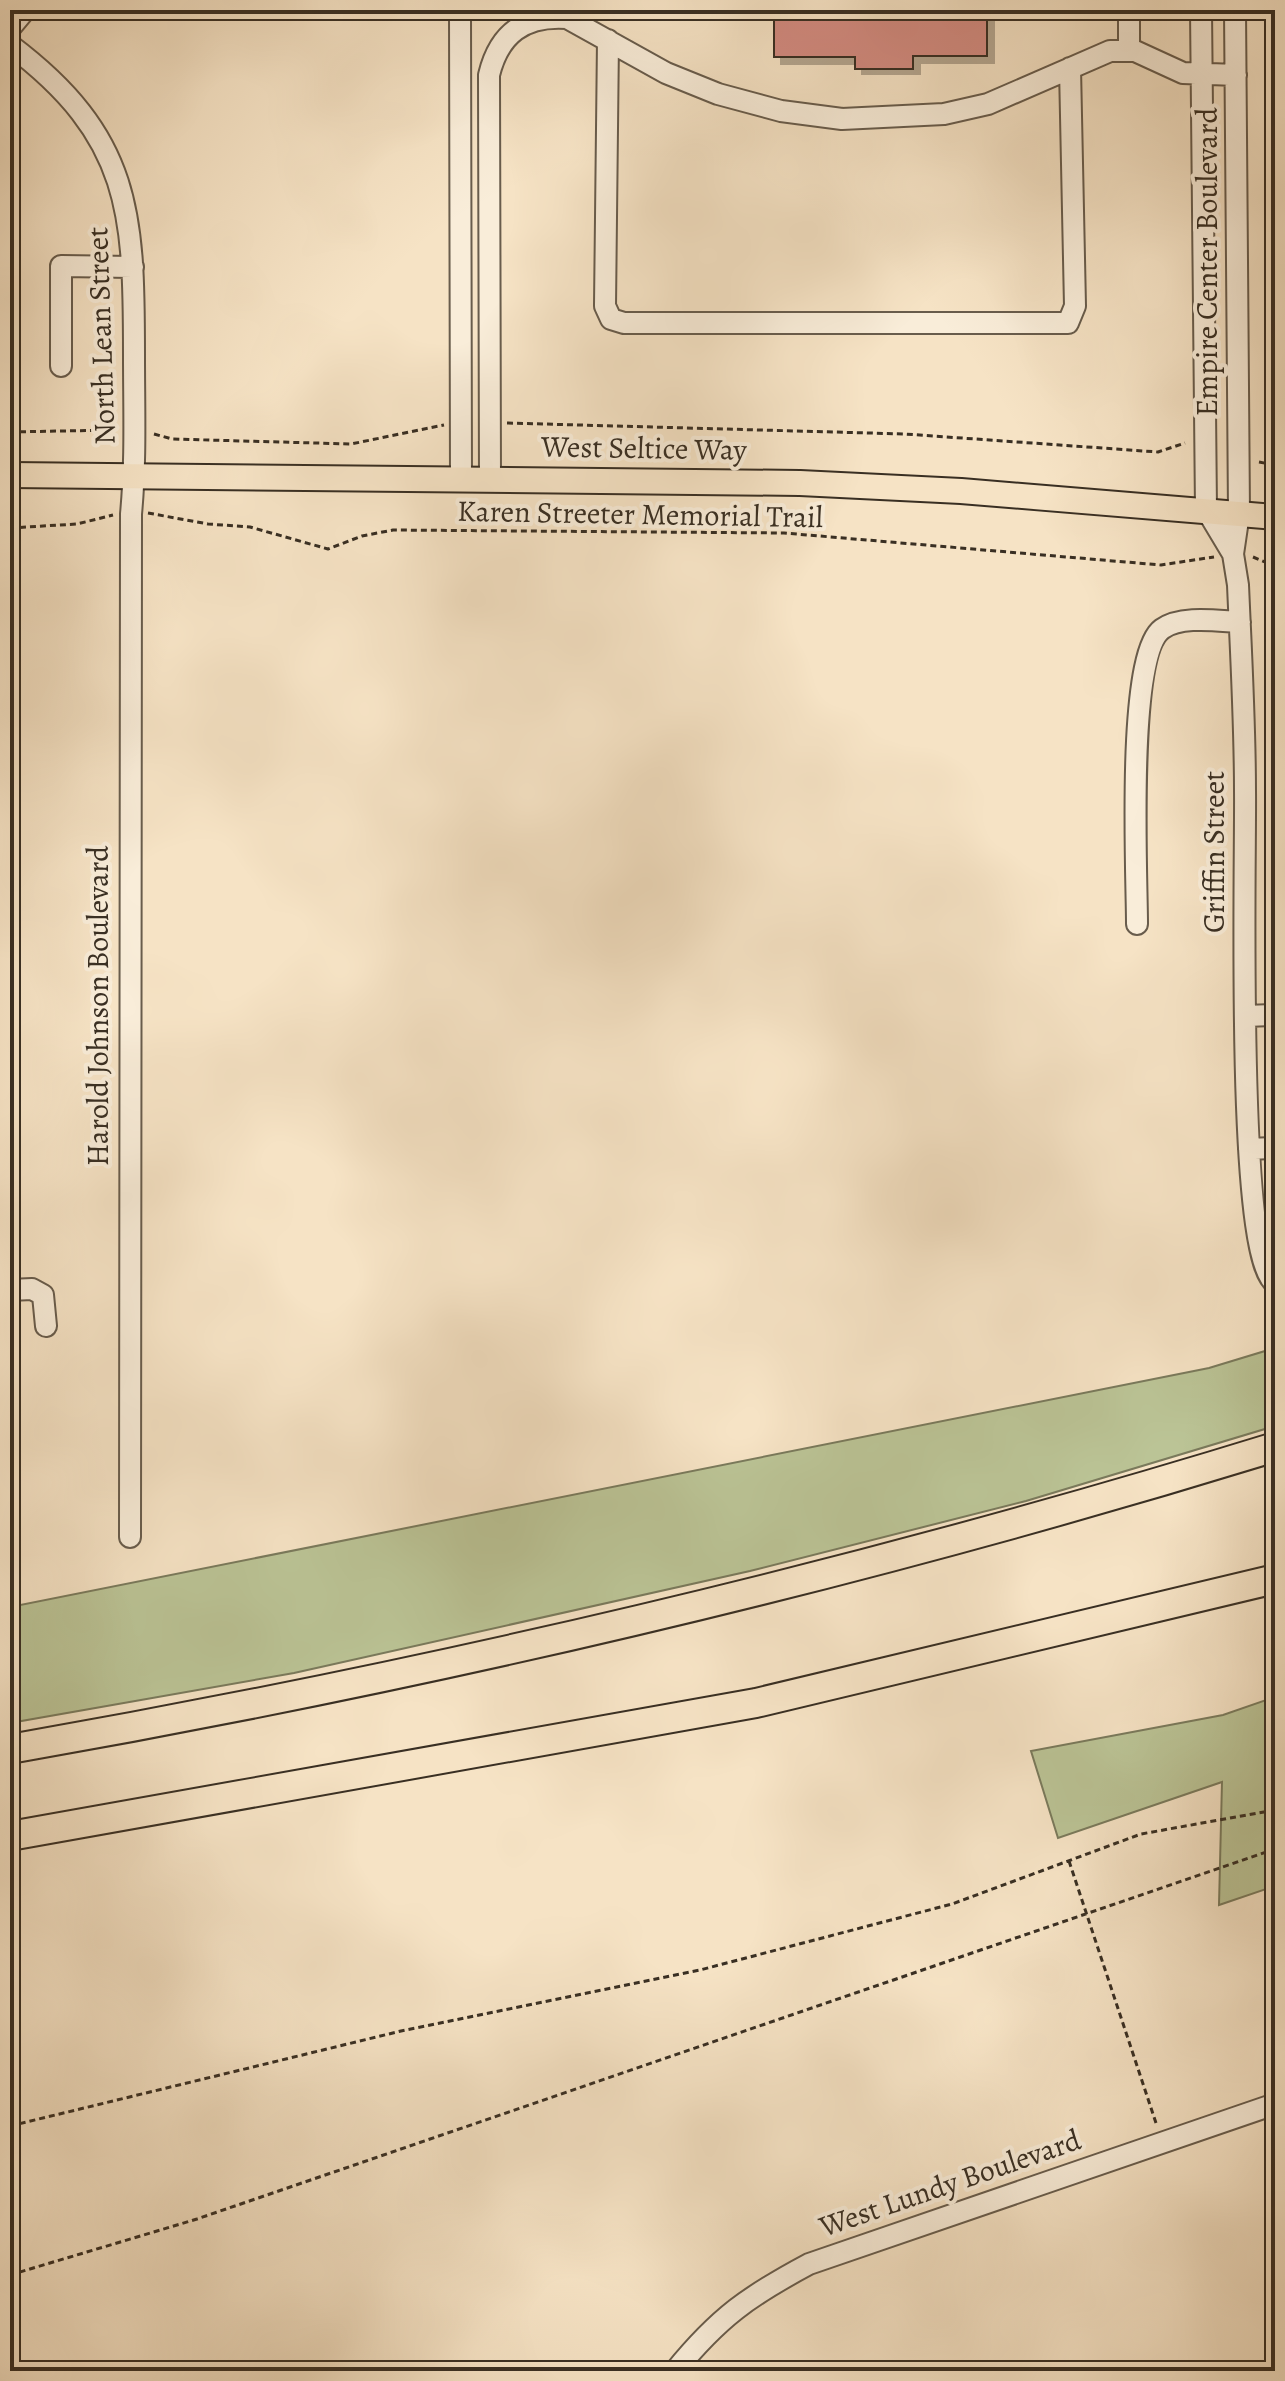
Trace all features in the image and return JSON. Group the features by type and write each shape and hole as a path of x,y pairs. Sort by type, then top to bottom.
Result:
{"highway":[{"path":"10,1749 220,1712 649,1620 993,1531 1275,1447"},
{"path":"10,1836 756,1703 1275,1579"}],"main road":[{"name":"West Seltice Way","path":"10,475 800,483 1206,509 1275,517"}],"street":[{"path":"10,28 25,10"},
{"path":"460,10 461,479"},
{"path":"1129,10 1129,51"},
{"name":"Empire Center Boulevard","path":"1201,10 1206,509"},
{"name":"Empire Center Boulevard","path":"1235,10 1239,513"},
{"path":"490,479 488,91 489,75 501,42 512,29 528,22 567,18 666,73 718,94 781,111 842,119 944,114 1020,92 1092,56 1129,51 1154,58 1183,73 1236,75"},
{"path":"608,40 605,306 611,319 624,323 1068,323 1075,306 1070,68"},
{"name":"North Lean Street","path":"10,45 49,75 71,98 105,149 126,203 133,267 135,475"},
{"path":"460,91 488,91"},
{"path":"61,366 61,266 133,267"},
{"path":"1205,403 1238,403"},
{"name":"Harold Johnson Boulevard","path":"130,1537 131,514 135,475"},
{"name":"Griffin Street","path":"1206,509 1233,554"},
{"name":"Griffin Street","path":"1239,513 1233,554 1240,622 1245,791 1249,1149 1261,1262 1275,1283"},
{"path":"1137,924 1137,732 1148,651 1162,629 1180,623 1240,622"},
{"path":"1246,1016 1275,1015"},
{"path":"1249,1149 1275,1148"},
{"path":"10,1290 32,1289 43,1295 46,1326"},
{"name":"West Lundy Boulevard","path":"675,2371 752,2294 809,2264 1275,2104"},
{"path":"693,2350 695,2371"}],"path":[{"path":"504,423 905,434 1158,452 1205,435"},
{"path":"10,432 134,430 172,439 316,446 373,441 450,424"},
{"name":"Karen Streeter Memorial Trail","path":"10,528 77,524 108,515 155,512 208,524 250,527 328,549 378,532 784,533 1161,565 1233,554 1260,558 1275,566"},
{"path":"10,2126 401,2031 700,1970 952,1904 1141,1834 1275,1810"},
{"path":"10,2275 211,2215 1275,1849"},
{"path":"1069,1861 1089,1914 1161,2142"}],"green space":[{"path":"1275,1348 1275,1426 1026,1501 750,1571 294,1673 10,1723 10,1607 1209,1368"},
{"path":"1275,1697 1275,1886 1219,1905 1222,1782 1058,1838 1031,1751 1223,1715"}],"building":[{"path":"774,10 987,10 987,56 913,56 913,69 855,69 855,57 774,57"}]}
